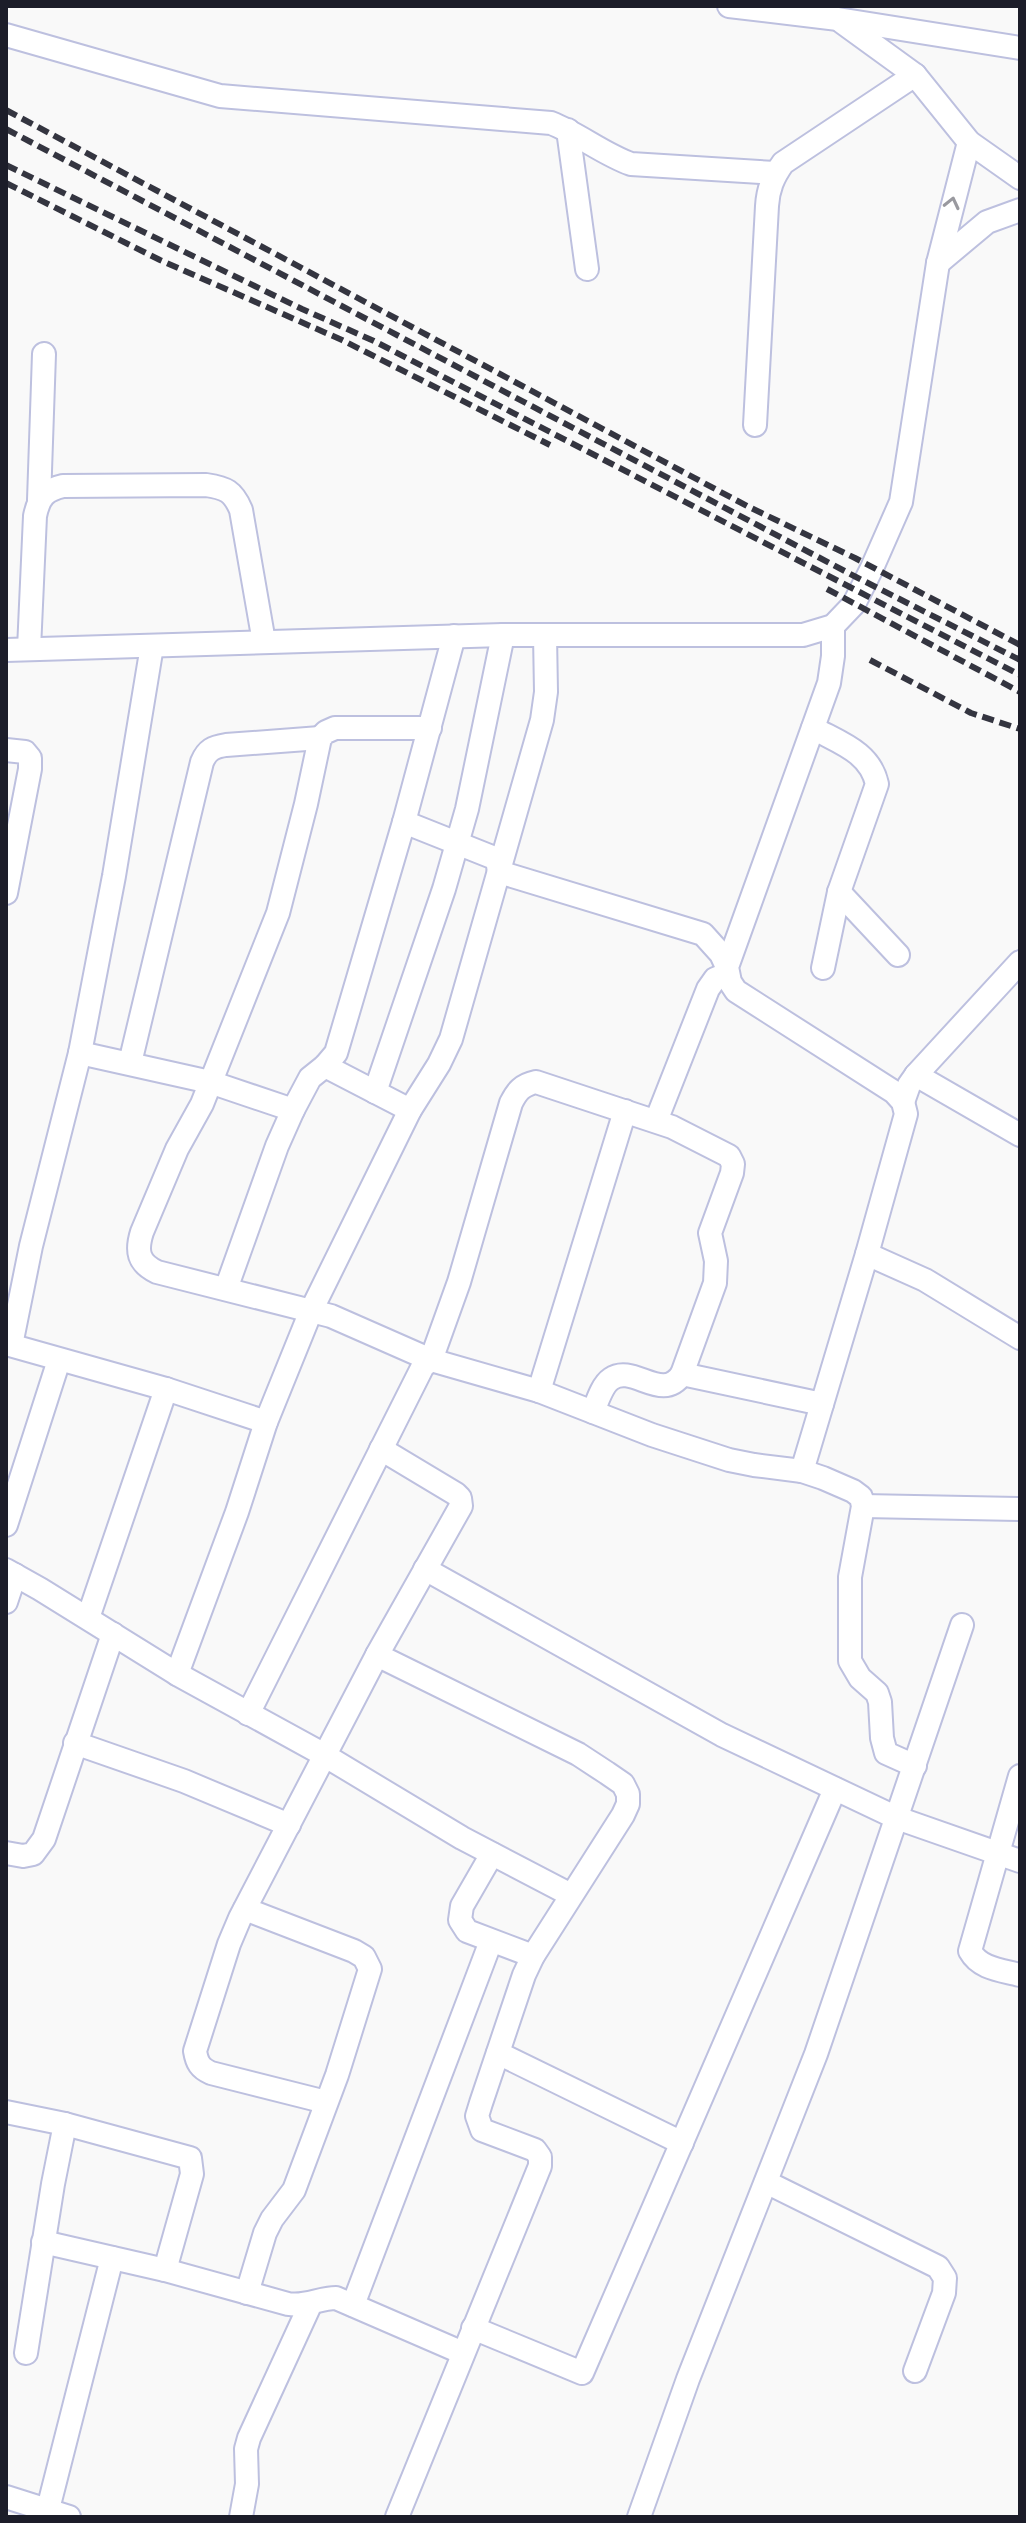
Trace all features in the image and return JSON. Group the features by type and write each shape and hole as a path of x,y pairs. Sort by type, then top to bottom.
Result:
{"street":[{"path":"729,6 830,12 1020,48"},
{"path":"830,12 915,75 969,142 1020,178"},
{"path":"6,35 220,96 551,123 631,164 775,173"},
{"path":"755,425 768,190 775,173 783,163 915,75"},
{"path":"568,130 587,269"},
{"path":"6,650 503,635 803,635 833,626 854,604 901,502 938,263 969,142"},
{"path":"938,263 987,222 1020,210"},
{"path":"29,649 35,516 39,500 44,354"},
{"path":"39,500 49,489 63,486 206,485 222,488 236,497 241,510 264,642"},
{"path":"656,1121 708,989 727,970 829,683 833,626"},
{"path":"375,1092 444,889 467,809 503,635"},
{"path":"177,1674 237,1512 266,1422 311,1311 410,1110 451,1039 542,720 546,692 545,635"},
{"path":"226,1289 293,1110 310,1078 336,1053 404,822 454,636"},
{"path":"152,646 80,1053 8,1344 166,1389 266,1422"},
{"path":"430,728 335,728 320,738 278,913 202,1104 177,1149 138,1246 139,1257 147,1267 157,1272 331,1316 431,1360 539,1391 652,1435 729,1460 802,1471 853,1491 861,1497 863,1506 850,1577 850,1661 860,1678 877,1693 886,1753 915,1766"},
{"path":"813,728 863,757 873,768 877,784 839,892 823,968"},
{"path":"130,1063 206,752 217,746 320,738"},
{"path":"6,750 25,752 30,758 6,893"},
{"path":"404,822 497,859 499,872"},
{"path":"499,872 703,934 721,954 736,991 894,1092 903,1102 906,1114 802,1471"},
{"path":"839,892 898,955"},
{"path":"903,1102 916,1075 1020,962"},
{"path":"80,1053 210,1082 293,1110"},
{"path":"325,1066 410,1110"},
{"path":"916,1075 1020,1135"},
{"path":"248,1714 423,1366 431,1360 459,1282 511,1103 519,1089 536,1082 672,1127 729,1156 733,1164 710,1233 716,1261 715,1283 682,1374 676,1382 668,1385 623,1375 613,1377 606,1384 593,1412"},
{"path":"539,1391 625,1111"},
{"path":"867,1254 925,1280 1020,1338"},
{"path":"6,1525 59,1360"},
{"path":"682,1374 822,1404"},
{"path":"88,1618 166,1389"},
{"path":"326,2102 211,2073 201,2069 195,2051 229,1944 245,1909 377,1655 461,1506 460,1498 381,1449"},
{"path":"863,1506 1020,1509"},
{"path":"425,1569 722,1735 897,1818 1010,1858"},
{"path":"6,1602 10,1573 177,1674 325,1756 462,1838 571,1895"},
{"path":"639,2517 688,2379 816,2054 962,1625"},
{"path":"6,1853 23,1856 39,1849 113,1634"},
{"path":"377,1655 578,1754 623,1784 628,1794 623,1815 524,1975 477,2116 482,2130 535,2150 540,2157 540,2166 397,2517"},
{"path":"75,1743 184,1781 289,1825"},
{"path":"1020,1776 1010,1858 970,1951 975,1960 986,1967 1020,1975"},
{"path":"473,2328 582,2373 835,1789"},
{"path":"492,1854 462,1906 460,1920 467,1931 533,1956"},
{"path":"245,1909 354,1951 364,1957 370,1969 337,2075 294,2190 265,2233 247,2293"},
{"path":"353,2305 491,1941"},
{"path":"498,2053 682,2143"},
{"path":"6,2112 65,2124 190,2158 192,2174 165,2270"},
{"path":"26,2353 65,2124"},
{"path":"766,2182 938,2267 945,2278 944,2293 915,2371"},
{"path":"43,2242 165,2270 288,2304 301,2306 336,2298 463,2353"},
{"path":"6,2497 59,2513 112,2258"},
{"path":"241,2517 247,2484 246,2449 249,2438 311,2303"}],"railway":[{"path":"6,110 747,506 855,558 1020,645"},
{"path":"6,129 856,577 1020,660"},
{"path":"6,165 374,341 1020,675"},
{"path":"6,183 160,260 342,340 550,445"},
{"path":"827,589 1020,692"},
{"path":"870,660 971,713 1020,729"}]}
